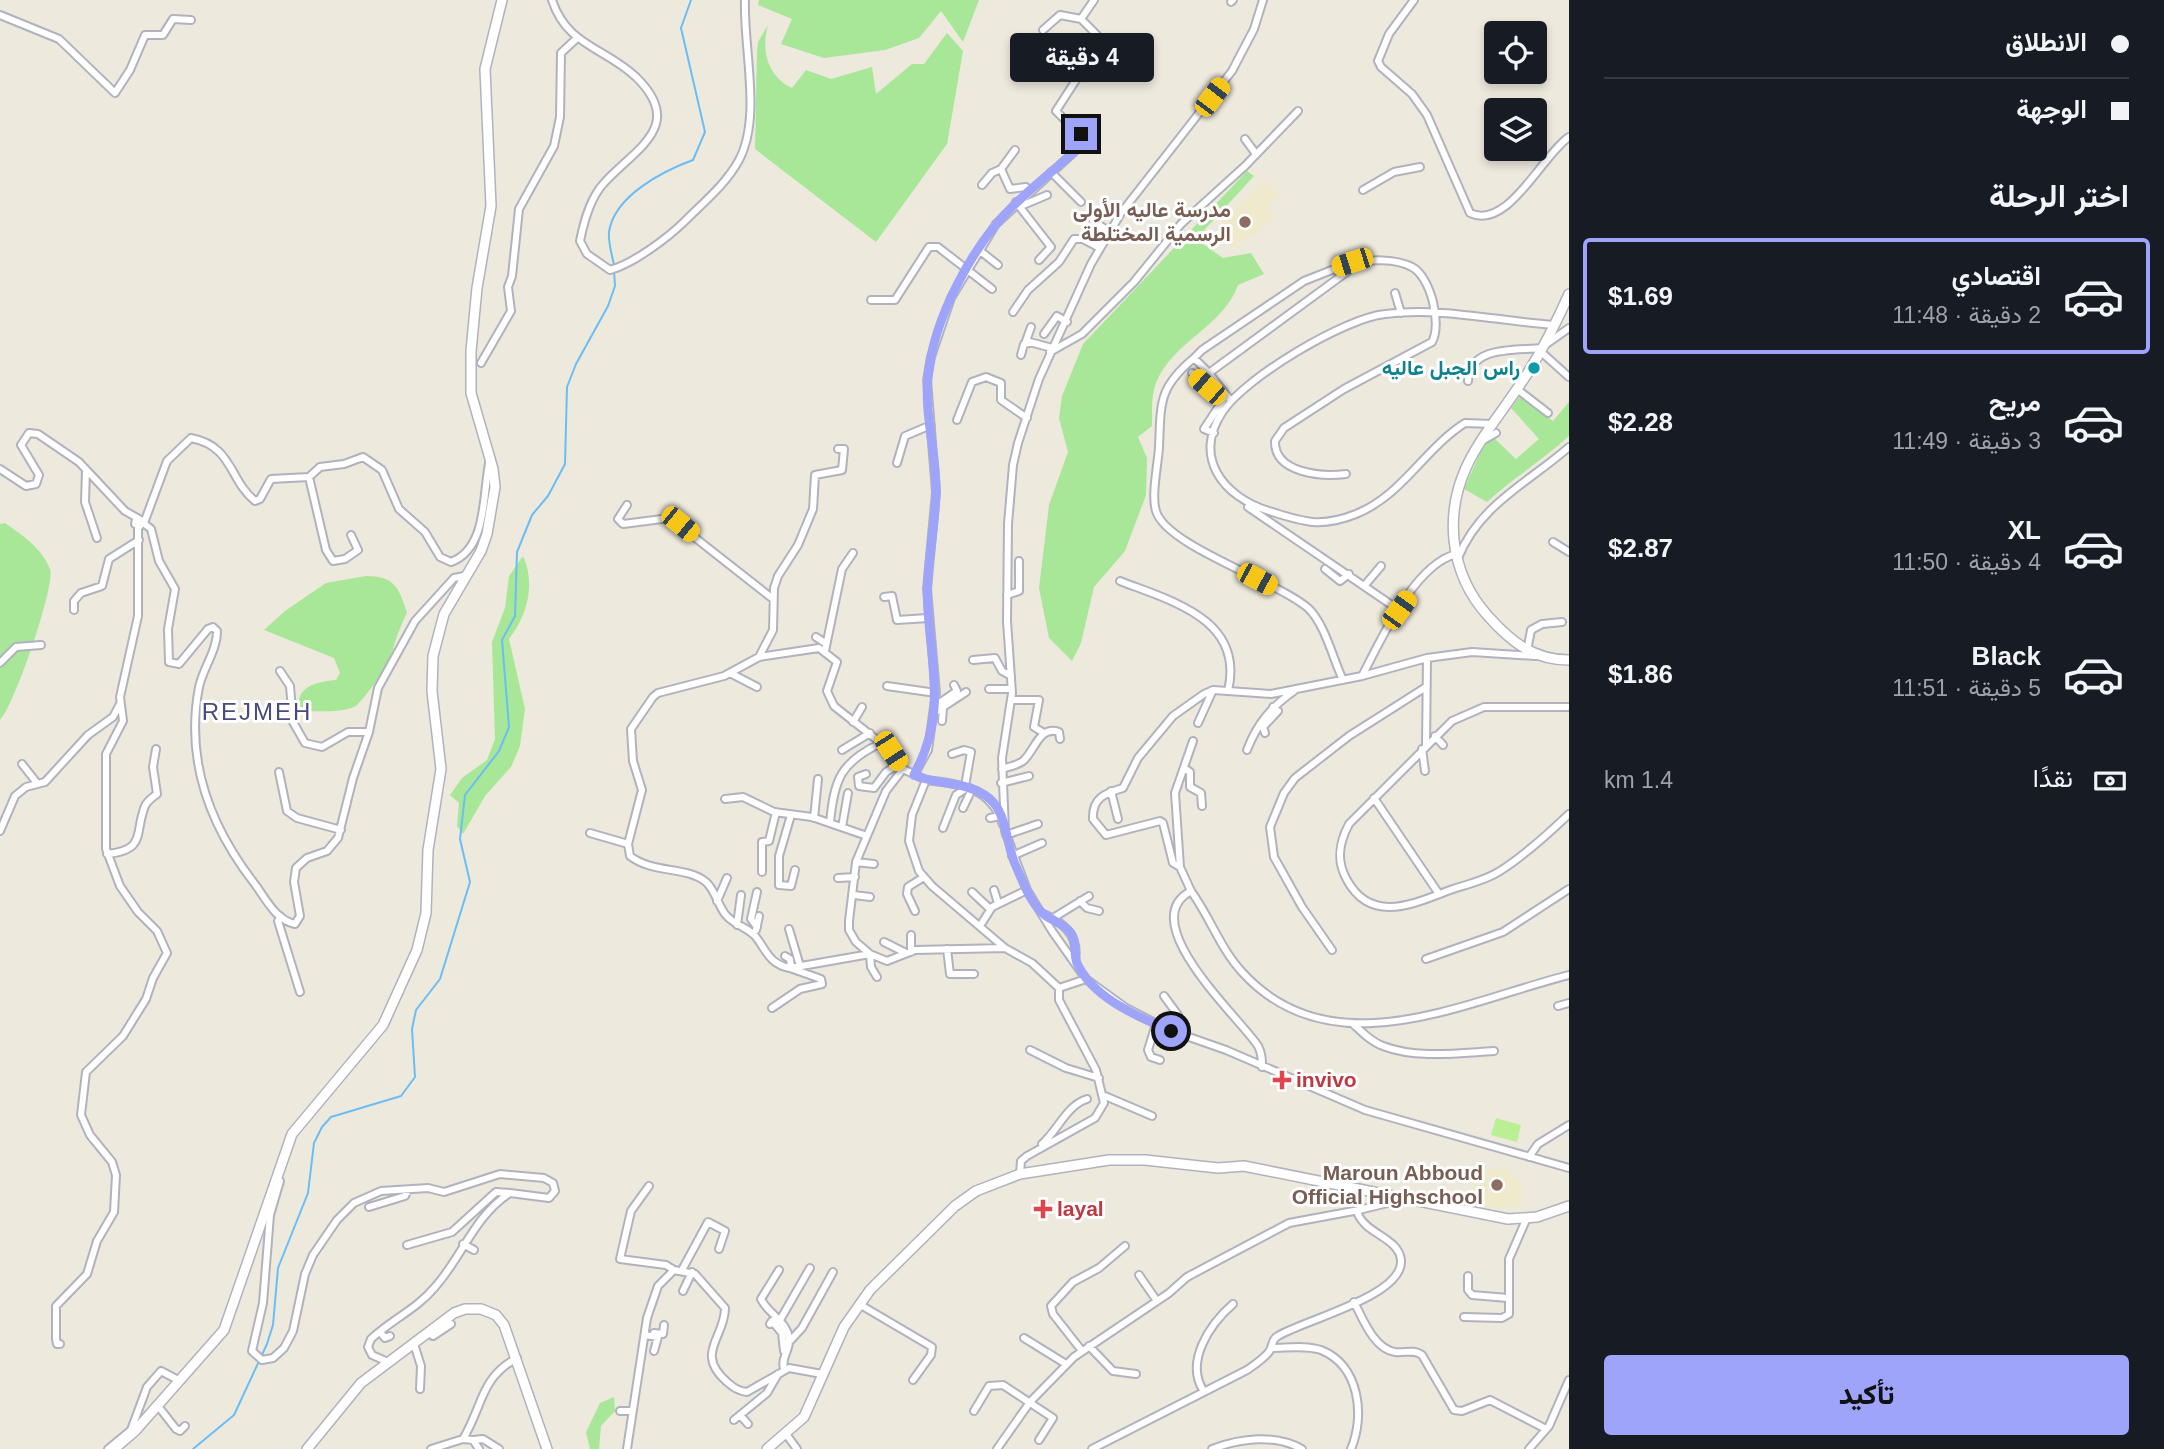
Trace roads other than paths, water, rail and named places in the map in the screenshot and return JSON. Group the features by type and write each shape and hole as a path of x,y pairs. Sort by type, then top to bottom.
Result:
{"main road":[{"path":"114,1449 158,1406 219,1338 232,1315 292,1134 383,1025 417,950 426,913 428,850 440,769 432,691 433,656 444,614 481,551 487,534 495,487 490,458 471,393 471,351 477,288 491,206 485,69 502,0"},
{"path":"1569,298 1494,429 1480,441 1455,493 1452,520 1457,556 1475,600 1490,619 1531,654 1569,660"},
{"path":"767,1449 804,1417 822,1374 859,1304 887,1272 955,1206 976,1191 1020,1174 1109,1160 1145,1160 1218,1168 1244,1166 1481,1215 1526,1220 1569,1206"},
{"path":"307,1449 361,1383 460,1310 481,1309 501,1320 517,1357 547,1449"}],"street":[{"path":"552,0 576,39 602,51 631,73 644,86 658,112 653,133 631,160 603,184 584,223 580,241 587,254 610,270 622,267 682,224 722,184 740,158 748,121 749,100 745,0"},
{"path":"1080,19 1094,0"},
{"path":"1006,833 1001,783 1012,690 1007,595 1008,524 1013,465 1027,418 1051,350 1067,322 1100,248 1232,71 1254,29 1264,0"},
{"path":"1414,0 1389,34 1378,61 1412,94 1427,116 1470,212 1480,216 1498,213 1569,137"},
{"path":"0,15 59,39 114,93 130,70 145,35 163,35 173,19 191,20"},
{"path":"914,775 928,750 936,693 928,618 928,560 936,492 928,380 931,357 951,298 966,269 996,224 1086,141 1056,111 1094,52 1098,39 1080,19 1060,15 1044,30"},
{"path":"481,363 511,311 508,287 512,276 519,209 554,146 560,117 561,53 576,39"},
{"path":"1031,327 1025,339 1029,343 1051,350 1082,334 1134,282 1181,224 1298,111"},
{"path":"1245,139 1256,154"},
{"path":"982,185 992,173 1001,169 1014,150"},
{"path":"1363,190 1394,172 1420,167"},
{"path":"1001,169 1010,189 1026,187 1031,191"},
{"path":"1051,172 1081,202"},
{"path":"1019,204 1047,195"},
{"path":"1019,204 1051,247 1039,260"},
{"path":"1093,221 1110,232"},
{"path":"1013,312 1028,290 1059,262 1074,239 1083,239 1100,248"},
{"path":"871,300 895,300 929,247 938,247 992,289"},
{"path":"979,250 999,265"},
{"path":"1209,373 1348,271 1352,262"},
{"path":"1343,680 1310,610 1280,590 1177,535 1158,518 1154,495 1157,483 1158,414 1174,375 1224,334 1237,329 1251,314 1304,281 1352,262 1394,262 1414,268 1424,281 1437,314 1435,337 1427,346 1307,409 1279,434 1275,448 1280,461 1309,472 1346,474"},
{"path":"1395,293 1401,313"},
{"path":"1399,610 1256,514 1227,488 1213,466 1214,433 1223,412 1231,401 1276,367 1336,330 1368,317 1401,313 1437,314 1554,325"},
{"path":"1044,334 1057,316 1067,322"},
{"path":"1468,381 1472,366 1486,353 1541,348 1569,328"},
{"path":"1021,355 1024,344 1029,343"},
{"path":"1541,348 1569,377"},
{"path":"1194,358 1231,401"},
{"path":"1192,373 1223,400 1205,429 1214,433"},
{"path":"957,420 972,382 986,377 1001,383 1001,400 1027,418"},
{"path":"1517,389 1548,413"},
{"path":"1244,503 1302,523 1342,519 1368,508 1395,491 1446,438 1465,423 1494,429"},
{"path":"897,463 905,436 931,425"},
{"path":"0,469 26,486 38,482 39,475 21,449 24,438 32,432 59,447 85,468 140,523 152,531 159,561 175,589 168,629 169,662 179,664 208,629 214,627 217,631 213,653 202,676 195,715 198,765 223,841 280,916 292,923 299,920 294,883 296,868 307,858 327,851 338,838 353,778 369,732 376,694 395,663 407,633 454,578 464,576"},
{"path":"60,1344 56,1339 56,1306 87,1275 97,1241 114,1212 116,1175 111,1162 90,1135 81,1115 86,1072 123,1036 146,999 153,978 167,953 157,931 143,918 120,887 107,854 106,754 108,744 123,721 120,704 126,661 138,616 140,523 167,461 191,439 211,446 223,455 255,501 260,499 271,479 309,477 320,467 367,458 386,476 399,509 425,532 440,557 451,562 465,553 478,525 485,501 490,458"},
{"path":"1362,676 1399,610 1432,569 1457,556 1493,504 1569,447"},
{"path":"759,657 774,630 773,599 778,576 798,545 813,509 815,475 842,470 844,449 838,449"},
{"path":"1552,462 1569,456"},
{"path":"85,468 85,502 97,538"},
{"path":"309,477 326,550 333,561 345,559 358,550 351,535"},
{"path":"627,505 618,519 623,524 670,518 773,599"},
{"path":"74,610 74,601 81,593 102,586 109,559 139,540"},
{"path":"1553,542 1569,552"},
{"path":"825,647 842,569 853,553"},
{"path":"1007,595 1019,591 1019,561"},
{"path":"1365,585 1381,566"},
{"path":"1325,569 1340,581 1349,574"},
{"path":"1120,581 1186,607 1213,626 1230,659 1228,691"},
{"path":"884,597 892,596 897,620 928,618"},
{"path":"1181,867 1173,863 1165,828 1160,821 1109,835 1101,833 1093,819 1094,807 1101,795 1123,788 1138,758 1173,716 1213,691 1263,694 1362,676 1427,658 1482,652 1531,654 1531,630 1542,624 1562,622"},
{"path":"816,637 837,662 828,685 828,697 841,713 870,733 901,767 914,775 926,780 969,787 990,799 1000,816 1012,856 1027,890 1086,979 1112,999 1171,1031 1365,1110 1569,1168"},
{"path":"0,663 16,647 41,645"},
{"path":"756,931 737,925 717,901 708,884 698,877 662,871 630,856 628,844 642,790 630,742 634,723 658,693 730,673 759,657 825,647"},
{"path":"973,660 995,658 1002,671 1011,676"},
{"path":"1425,771 1427,658"},
{"path":"280,671 290,686 293,722 305,743 322,747 348,732 369,732"},
{"path":"730,673 757,687"},
{"path":"934,709 957,691 954,685"},
{"path":"887,686 936,693"},
{"path":"1332,950 1302,907 1274,857 1270,827 1289,784 1301,772 1349,736 1426,687"},
{"path":"1247,750 1255,728 1273,706 1298,688"},
{"path":"989,689 1012,690"},
{"path":"1198,723 1213,691"},
{"path":"934,709 943,707 966,692"},
{"path":"1011,700 1039,700 1034,727 1044,733"},
{"path":"0,831 15,796 37,783 45,782 88,735 110,720 120,704"},
{"path":"1265,733 1263,727 1278,711 1273,706"},
{"path":"853,722 862,707"},
{"path":"942,720 943,707"},
{"path":"1569,707 1484,707 1452,721 1354,819 1342,836 1340,863 1349,885 1383,907 1409,906 1499,872 1569,814"},
{"path":"1002,769 1022,762 1044,733 1055,730 1059,732 1060,739"},
{"path":"842,750 870,733"},
{"path":"1435,736 1443,745"},
{"path":"1193,741 1175,793 1173,809 1181,867 1191,891 1231,958 1255,983 1301,1012 1350,1022 1381,1024 1413,1020 1569,975"},
{"path":"830,822 834,790 841,773 865,751 881,743"},
{"path":"107,854 124,850 138,840 145,806 157,794 153,767 156,749"},
{"path":"952,754 964,750 971,752 969,787 963,808"},
{"path":"22,764 37,783"},
{"path":"866,774 858,777 859,786 874,788 886,772 901,767"},
{"path":"901,767 870,821 856,862 849,930 856,942 870,954 892,961 908,952 1005,948"},
{"path":"1184,768 1190,772 1190,787 1201,793 1202,806"},
{"path":"279,772 287,811 297,818 341,830"},
{"path":"1001,783 1029,776"},
{"path":"814,818 818,779"},
{"path":"926,780 912,816 909,841 911,852 924,877 1005,948 1032,963 1059,988 1059,1000 1099,1078 1105,1096 1102,1110 1095,1118 1061,1139 1038,1147"},
{"path":"943,828 956,795 969,787"},
{"path":"1111,791 1118,820"},
{"path":"842,827 848,793"},
{"path":"725,799 743,797 776,812 830,822 867,836"},
{"path":"1374,798 1439,894"},
{"path":"762,872 762,842 769,841 776,812"},
{"path":"791,815 779,856 779,886 791,886 795,870"},
{"path":"990,818 1000,816"},
{"path":"1006,833 1038,824"},
{"path":"590,833 628,844"},
{"path":"1012,856 1042,843"},
{"path":"856,862 874,864"},
{"path":"838,878 855,877"},
{"path":"915,911 907,894 908,887 924,877"},
{"path":"717,901 727,878"},
{"path":"1426,959 1503,932 1569,889"},
{"path":"993,890 998,903"},
{"path":"980,926 990,909 1027,890"},
{"path":"1191,891 1178,902 1174,910 1185,952 1205,984 1257,1045 1262,1067"},
{"path":"757,892 751,919 769,958 778,965 821,979 822,984 800,989 772,1008"},
{"path":"972,892 990,909"},
{"path":"737,925 741,895"},
{"path":"854,895 870,897"},
{"path":"1053,918 1089,896"},
{"path":"1080,901 1087,908 1099,911"},
{"path":"1044,914 1073,935 1077,948 1075,960"},
{"path":"280,916 278,921 300,992"},
{"path":"756,931 759,916"},
{"path":"789,929 800,966"},
{"path":"908,952 911,935"},
{"path":"884,942 908,952"},
{"path":"947,949 950,974 974,975"},
{"path":"791,968 870,954"},
{"path":"870,954 871,968 877,977"},
{"path":"785,956 790,959 791,968"},
{"path":"1059,988 1086,979"},
{"path":"1164,996 1178,1016 1171,1031"},
{"path":"1558,1006 1569,1003"},
{"path":"1350,1022 1379,1045 1399,1050 1439,1054 1494,1051"},
{"path":"1156,1024 1148,1050 1151,1056 1160,1060"},
{"path":"1182,1035 1183,1043"},
{"path":"1030,1050 1066,1068 1099,1078"},
{"path":"1105,1096 1153,1116"},
{"path":"1020,1174 1021,1161 1054,1134 1074,1105 1087,1099"},
{"path":"1529,1157 1534,1147 1569,1125"},
{"path":"282,1160 281,1179 269,1223 263,1303 252,1351 260,1359 273,1358 285,1348 293,1331 308,1264 345,1210 372,1194 428,1188 444,1192 506,1174 544,1178 555,1186 548,1198 496,1192 452,1232 407,1245"},
{"path":"649,1186 631,1211 620,1258 666,1265 692,1272 703,1280 725,1308 711,1351 717,1372 742,1392 782,1370 822,1374"},
{"path":"369,1207 405,1196 408,1190"},
{"path":"388,1362 378,1360 369,1351 371,1339 403,1318 436,1287 463,1244 495,1203 510,1193"},
{"path":"997,1449 1030,1402 1066,1364 1203,1267 1273,1230 1323,1215 1359,1210 1407,1198"},
{"path":"1092,1449 1130,1432 1203,1390 1247,1370 1272,1348 1278,1336 1383,1289 1396,1275 1401,1260 1392,1245 1362,1223 1359,1210"},
{"path":"1464,1317 1506,1317 1510,1310 1509,1259 1526,1220"},
{"path":"628,1449 645,1334 657,1286 678,1270 708,1222 725,1231 719,1249"},
{"path":"463,1244 474,1250"},
{"path":"1082,1351 1053,1314 1051,1306 1073,1282 1099,1268 1125,1245"},
{"path":"780,1320 810,1268"},
{"path":"779,1270 761,1299 780,1320 789,1342"},
{"path":"683,1290 692,1272"},
{"path":"748,1424 737,1417 770,1390 782,1370 782,1360 789,1342 802,1328 832,1272"},
{"path":"1139,1275 1157,1301"},
{"path":"1468,1276 1468,1290 1472,1295 1508,1298"},
{"path":"1354,1303 1380,1345 1393,1352 1413,1351 1422,1355 1454,1410 1462,1411 1490,1400 1546,1429"},
{"path":"859,1304 932,1347 931,1355 913,1380"},
{"path":"1203,1390 1195,1374 1196,1360 1218,1320 1233,1304"},
{"path":"769,1324 772,1321 779,1328 785,1353"},
{"path":"428,1332 433,1336 451,1324"},
{"path":"645,1334 663,1334 664,1325"},
{"path":"380,1332 385,1339 390,1336"},
{"path":"645,1334 658,1337 654,1351"},
{"path":"1024,1338 1066,1364"},
{"path":"414,1344 421,1366 420,1389"},
{"path":"1089,1346 1113,1371 1136,1374"},
{"path":"1272,1348 1321,1350 1345,1371 1355,1391 1359,1413 1350,1449"},
{"path":"463,1439 477,1416 492,1376 503,1364 517,1357"},
{"path":"108,1449 131,1430 147,1387 160,1371 180,1381"},
{"path":"1529,1449 1546,1429 1569,1380"},
{"path":"975,1411 984,1390 993,1384 1030,1402 1053,1418 1039,1440"},
{"path":"158,1406 176,1429 180,1431 185,1426"},
{"path":"620,1411 632,1411"},
{"path":"786,1434 797,1449"},
{"path":"431,1449 463,1439 483,1439 499,1449"},
{"path":"1212,1449 1259,1439 1285,1441 1302,1449"},
{"path":"473,1440 479,1449"}],"waterway":[{"path":"614,265 609,232 620,207 655,178 693,160 705,132 681,28 691,0"},
{"path":"193,1449 234,1415 267,1344 273,1325 278,1268 308,1193 314,1143 322,1127 331,1117 401,1096 415,1077 412,1029 416,1010 440,979 470,882 460,839 465,795 499,751 509,727 502,640 515,616 517,552 532,515 548,496 565,464 567,387 576,364 608,306 615,286 614,270"}],"place":[{"name":"مدرسة عاليه الأولى الرسمية المختلطة","path":"1245,222"},
{"name":"راس الجبل عاليه","path":"1534,368"},
{"name":"invivo","path":"1282,1080"},
{"name":"Maroun Abboud Official Highschool","path":"1497,1185"},
{"name":"layal","path":"1043,1209"}],"district":[{"name":"REJMEH","path":"257,712"}]}
